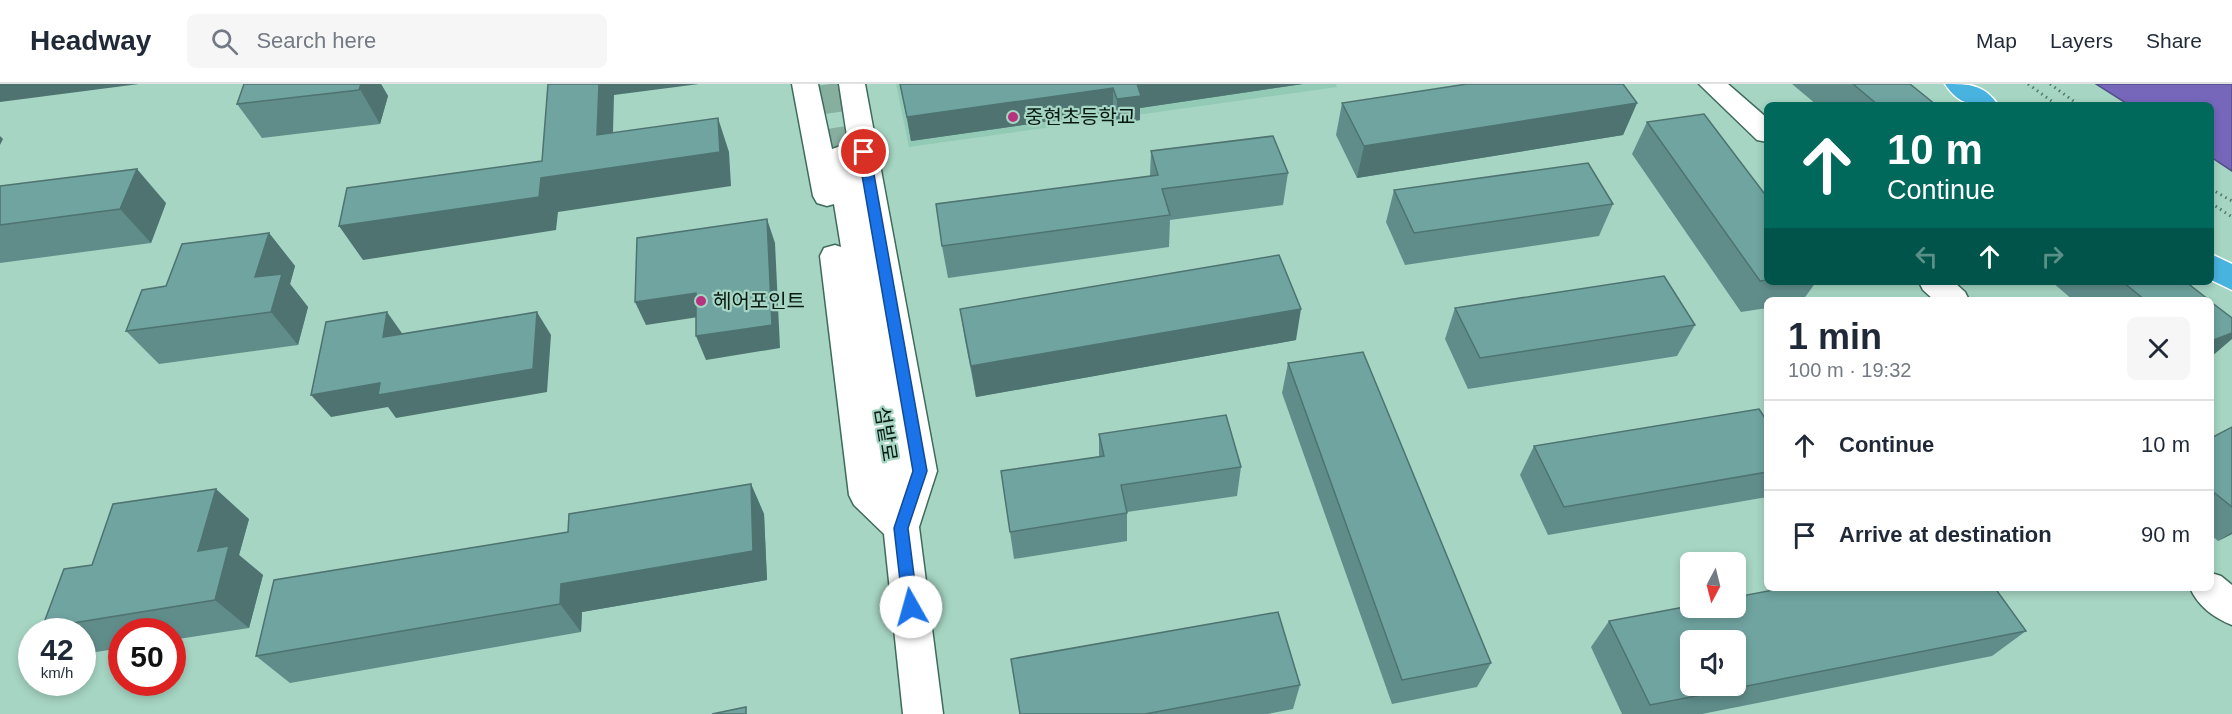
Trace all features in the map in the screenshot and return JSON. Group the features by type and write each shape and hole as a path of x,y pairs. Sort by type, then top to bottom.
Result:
{"highway":[{"path":"1958,84 1981,102"},
{"path":"2214,267 2232,279"}],"main road":[{"path":"805,84 829,207 866,495 901,528 920,471 852,84"},
{"path":"1712,84 1764,130"},
{"name":"섬밭로","path":"841,156 901,528 923,714"},
{"path":"1937,285 1951,297"},
{"path":"2212,591 2232,608"}],"path":[{"path":"2028,84 2053,102"},
{"path":"2050,84 2075,102"},
{"path":"2214,191 2232,201"},
{"path":"2214,206 2232,217"}],"shaded area":[{"name":"중현초등학교","path":"896,84 1336,84 1337,87 909,147"},
{"path":"2096,84 2232,84 2232,171 2214,159 2214,102 2124,102"}],"building":[{"path":"244,84 361,84 359,90 237,104"},
{"path":"548,84 599,84 597,135 718,118 720,152 541,178 539,197 339,226 347,188 542,161"},
{"path":"900,84 1137,84 1141,96 1117,99 1113,88 907,117"},
{"path":"1467,84 1623,84 1637,103 1364,146 1342,103"},
{"path":"1853,84 1910,84 1932,102 1874,102"},
{"path":"1704,114 1764,193 1764,280 1760,281 1647,122"},
{"path":"1273,136 1288,173 1162,189 1170,215 942,246 936,204 1158,175 1151,151"},
{"path":"1588,163 1613,204 1414,233 1394,190"},
{"path":"137,169 120,209 0,225 0,186"},
{"path":"767,219 772,325 696,336 696,293 635,302 637,238"},
{"path":"269,233 255,277 282,274 271,312 126,331 142,290 166,286 182,244"},
{"path":"1279,255 1301,309 971,366 960,309"},
{"path":"1664,276 1695,325 1480,358 1455,308"},
{"path":"2127,285 2190,285 2205,297 2141,297"},
{"path":"2214,304 2232,318 2232,333 2214,340"},
{"path":"387,312 383,337 537,312 533,369 378,395 380,383 311,395 326,322"},
{"path":"1363,352 1491,663 1402,680 1288,363"},
{"path":"1759,409 1764,416 1764,473 1564,507 1534,446"},
{"path":"1226,415 1241,467 1121,485 1127,513 1010,532 1001,471 1104,456 1099,434"},
{"path":"2232,427 2232,507 2214,492 2214,436"},
{"path":"751,484 753,551 561,584 560,604 256,656 274,580 568,532 569,514"},
{"path":"216,489 198,551 229,546 215,600 96,619 46,618 64,569 92,565 113,504"},
{"path":"1768,591 1997,591 2026,631 1746,686 1746,630 1680,630 1680,696 1696,696 1650,705 1609,621 1680,608 1680,618 1746,618 1746,595"},
{"path":"1278,612 1300,685 1145,714 1020,714 1011,659"},
{"path":"746,707 746,714 712,714"}],"tunnel":[{"path":"830,84 841,156"}],"place":[{"name":"중현초등학교","path":"1013,117"},
{"name":"헤어포인트","path":"701,301"}],"route":[{"path":"864,152 920,471 901,528 911,607"}]}
